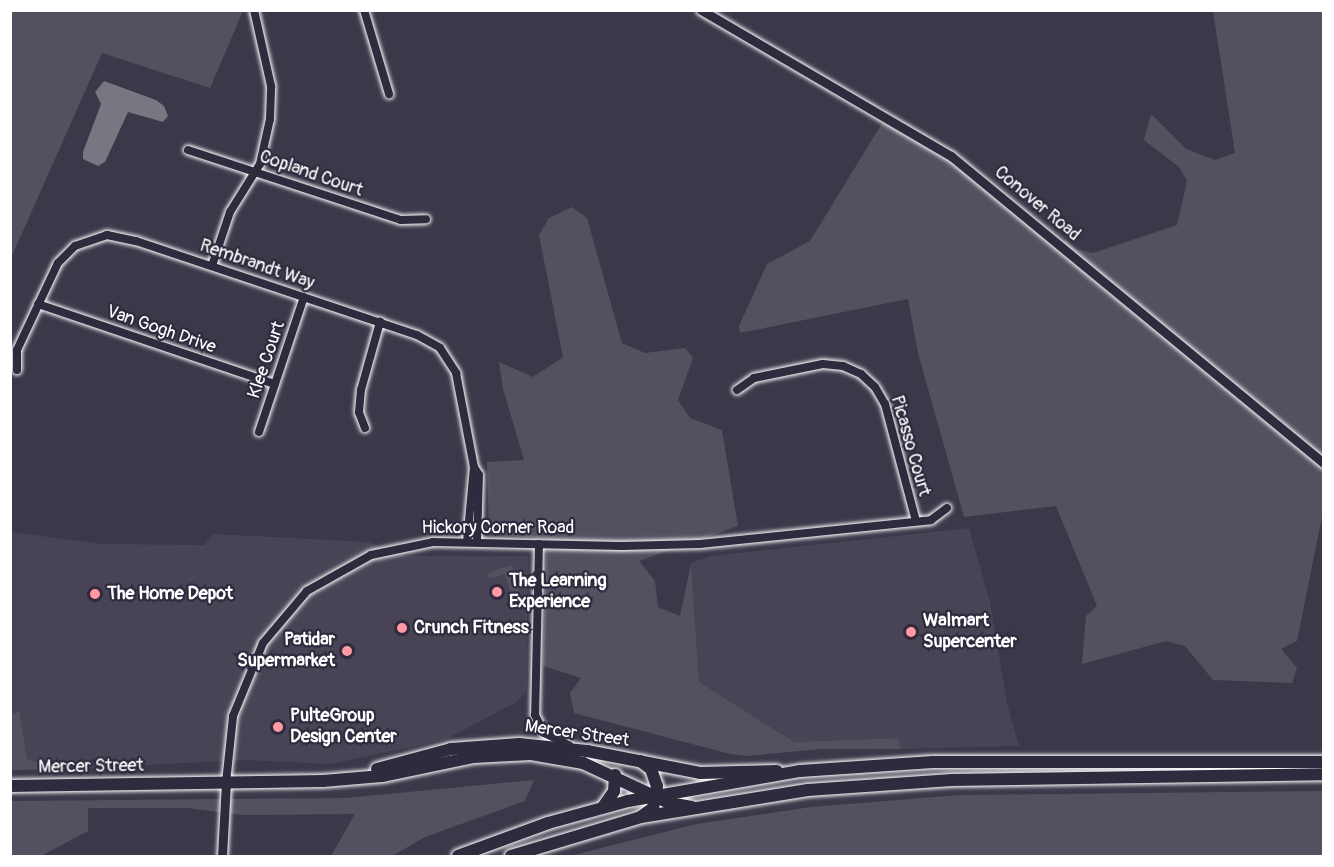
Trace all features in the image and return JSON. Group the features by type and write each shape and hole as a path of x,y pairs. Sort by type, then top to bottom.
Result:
{"main road":[{"name":"Mercer Street","path":"352,776 451,749 487,744 587,751 700,773 800,771"},
{"name":"Mercer Street","path":"10,786 226,783 382,776 474,757 514,753 568,759 615,775 679,806 694,807"},
{"path":"640,761 656,778 653,808 641,817"},
{"path":"458,856 603,807 656,794 800,771 910,763 1323,762"},
{"path":"511,856 641,817 694,807 831,789 952,780 1323,774"},
{"path":"603,807 614,791 615,775"}],"street":[{"path":"212,266 230,212 256,171 265,145 272,93 254,10"},
{"path":"364,10 389,94"},
{"name":"Conover Road","path":"701,10 960,163 1323,463"},
{"name":"Copland Court","path":"188,150 401,220 426,219"},
{"name":"Rembrandt Way","path":"17,370 16,354 38,304 63,257 75,246 97,237 123,237 380,322 432,342 452,362 474,467 480,478 477,542"},
{"name":"Klee Court","path":"259,432 304,297"},
{"name":"Van Gogh Drive","path":"38,304 274,384"},
{"path":"365,428 359,412 361,390 380,322"},
{"name":"Picasso Court","path":"737,390 754,378 823,364 861,374 875,387 885,404 916,521"},
{"name":"Rembrandt Way","path":"467,542 474,467"},
{"name":"Hickory Corner Road","path":"222,856 231,725 242,686 263,643 297,601 327,577 379,552 425,542 668,546 916,521 941,516 948,508"},
{"path":"539,544 535,715 550,738 587,751"},
{"path":"1102,762 1102,778"}],"shaded area":[{"path":"11,10 243,11 210,88 102,53 11,258"},
{"path":"1213,11 1323,11 1324,507 1297,641 1281,649 1297,668 1292,683 1213,680 1185,646 1166,641 1082,664 1086,616 1097,606 1056,506 964,517 918,353 908,299 740,333 739,326 767,264 810,241 884,120 956,163 1055,247 1066,240 1076,249 1093,253 1177,225 1187,181 1179,167 1144,140 1151,114 1186,149 1215,160 1235,153"},
{"path":"104,81 156,100 164,106 168,116 163,122 128,112 105,162 98,166 83,159 83,152 101,104 95,92"},
{"path":"572,207 587,218 622,343 645,353 685,348 693,358 678,400 690,418 722,430 738,526 639,561 655,581 658,607 680,616 691,563 699,682 794,742 898,738 901,749 821,749 747,756 730,754 574,713 570,693 581,678 543,666 547,539 489,534 487,462 524,460 503,389 499,362 533,377 563,357 539,235 549,218"},
{"path":"969,528 990,602 1007,703 1019,746 901,749 898,738 794,742 699,682 691,563 711,556"},
{"path":"11,532 102,544 204,545 214,534 368,542 403,556 528,556 526,692 515,703 444,740 331,764 245,760 65,769 27,760 19,711 11,716"},
{"path":"512,565 522,599 514,602 505,574 489,579 487,573"},
{"path":"19,710 27,759 65,769 11,770 11,716"},
{"path":"534,780 525,801 425,837 392,856 331,856 355,814 243,815 187,808 88,808 88,831 41,856 11,856 10,801 346,798"},
{"path":"1323,791 1323,856 570,856 696,824 811,807 960,795"}],"place":[{"name":"The Learning Experience","path":"497,592"},
{"name":"The Home Depot","path":"95,594"},
{"name":"Crunch Fitness","path":"402,628"},
{"name":"Walmart Supercenter","path":"911,632"},
{"name":"Patidar Supermarket","path":"347,651"},
{"name":"PulteGroup Design Center","path":"278,727"}]}
